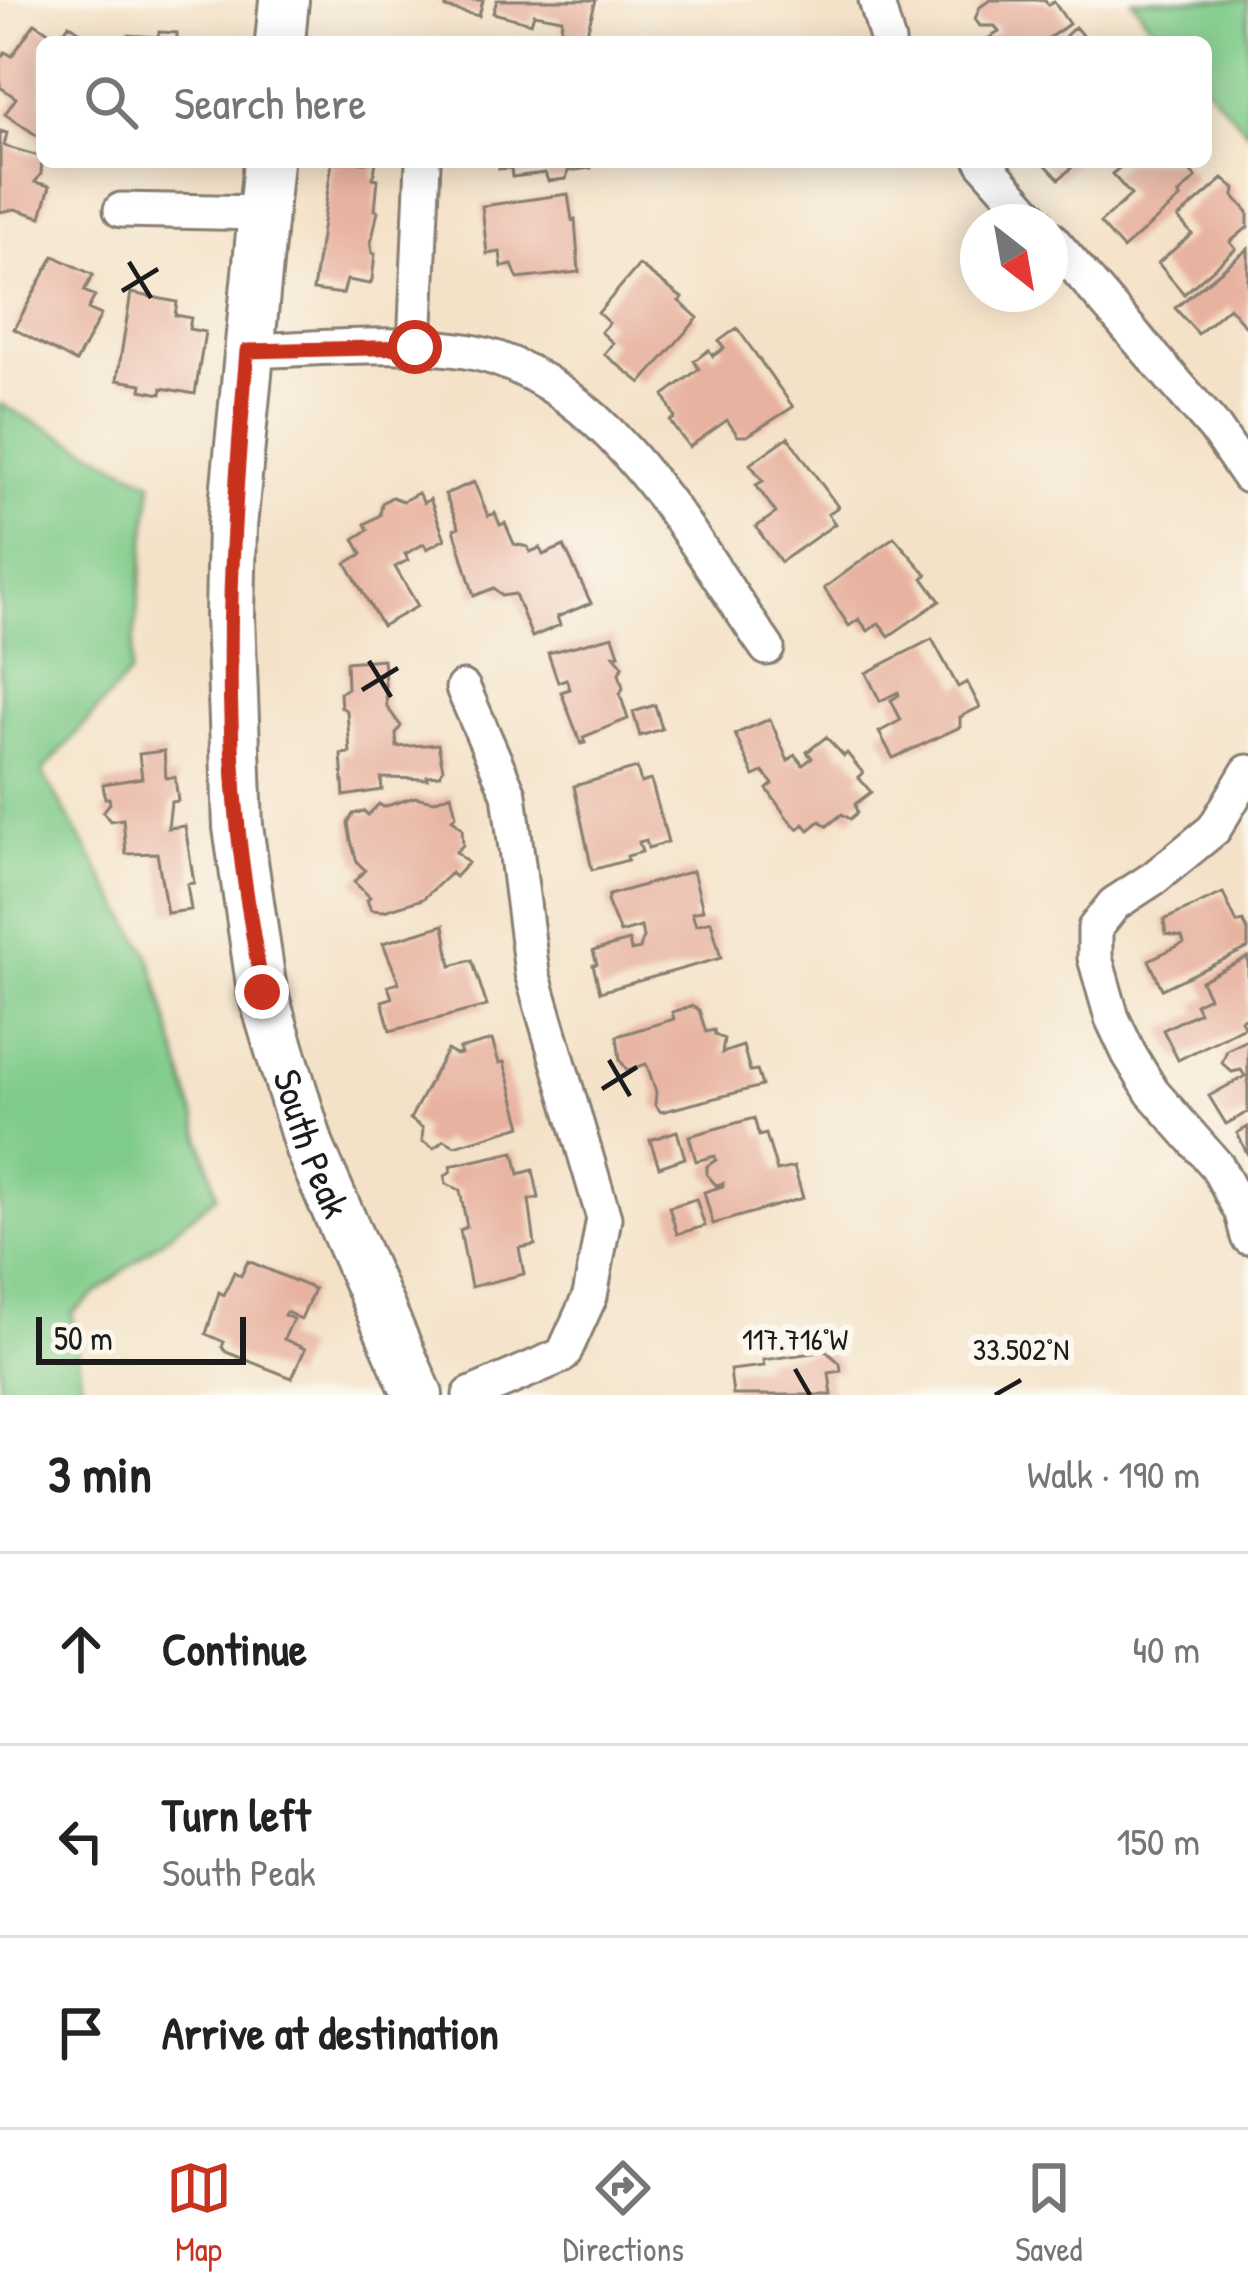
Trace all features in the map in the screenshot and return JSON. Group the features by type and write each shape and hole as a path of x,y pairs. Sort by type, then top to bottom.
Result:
{"street":[{"path":"281,36 284,0"},
{"path":"876,0 886,36"},
{"name":"South Peak","path":"267,168 232,526 230,616 238,827 262,992 310,1149 418,1395"},
{"path":"415,347 423,168"},
{"path":"987,168 1020,204"},
{"path":"121,210 262,213"},
{"path":"1068,259 1215,428 1248,476"},
{"path":"247,351 415,347 493,357 562,390 622,442 767,648"},
{"path":"463,688 509,794 532,973 604,1218 590,1296 563,1355 470,1395"},
{"path":"1246,783 1214,830 1114,904 1094,928 1095,958 1112,1018 1129,1054 1152,1092 1217,1166 1248,1237"}],"green space":[{"path":"1132,0 1248,0 1248,132 1212,93 1212,36 1159,36"},
{"path":"0,404 152,482 130,673 42,772 150,957 217,1195 72,1313 83,1395 0,1395"}],"building":[{"path":"435,0 483,0 479,16 446,8"},
{"path":"497,0 596,0 587,32 569,35 561,30 562,19 534,14 531,23 493,13"},
{"path":"990,0 1045,0 1048,5 1054,2 1069,24 1052,36 992,36 999,32 995,26 980,26 975,19"},
{"path":"35,23 54,36 36,36 36,135 5,114 16,98 0,87 0,60 5,52 12,56"},
{"path":"69,24 86,36 61,36"},
{"path":"0,131 7,133 4,146 36,155 36,168 41,168 35,182 50,186 41,217 15,209 0,212"},
{"path":"331,168 375,168 378,211 370,284 347,280 343,294 313,290"},
{"path":"511,168 591,168 568,171 566,179 548,181 545,173 512,177"},
{"path":"1049,168 1071,168 1059,179"},
{"path":"1119,168 1187,168 1196,178 1178,195 1181,198 1123,249 1100,223 1131,195 1112,174"},
{"path":"1223,179 1235,188 1234,196 1248,212 1248,227 1230,242 1236,249 1184,294 1158,263 1192,234 1178,218"},
{"path":"568,194 579,272 518,279 512,265 502,267 500,252 487,254 482,206"},
{"path":"1248,249 1248,329 1229,307 1198,334 1175,308"},
{"path":"54,256 93,275 84,291 95,296 88,309 101,315 76,362 14,329"},
{"path":"639,265 682,298 679,301 698,318 641,383 604,354 613,343 601,332 609,323 598,313"},
{"path":"131,293 177,302 175,315 191,318 189,329 205,332 195,394 162,388 161,394 141,390 142,384 117,380"},
{"path":"737,328 793,407 747,436 738,436 727,420 689,447 670,421 675,418 664,395 699,369 694,361 709,350 713,356 724,348 719,341"},
{"path":"788,437 838,507 828,514 835,524 781,562 756,527 776,513 756,485 763,481 750,464"},
{"path":"474,482 488,516 495,513 500,525 505,523 514,544 530,552 540,548 543,555 564,546 591,603 557,617 560,625 532,637 515,594 502,596 494,588 474,596 454,529 459,527 445,494"},
{"path":"418,493 424,503 430,499 445,539 405,554 408,560 395,567 418,606 382,626 346,563 362,554 354,539 380,515 382,503 392,497 403,501"},
{"path":"894,537 927,575 923,578 940,601 889,636 879,623 868,631 859,619 849,626 824,588"},
{"path":"613,636 619,654 614,655 623,666 620,694 628,719 583,737 581,744 561,692 570,689 566,679 558,682 548,653"},
{"path":"932,639 958,687 967,682 980,707 960,717 960,727 893,758 879,732 901,720 891,700 899,695 880,701 866,673"},
{"path":"383,659 387,707 401,726 397,747 438,744 443,769 428,779 381,778 382,790 344,796 341,754 350,753 347,711 341,707 340,693 347,688 346,662"},
{"path":"655,705 662,729 640,736 633,712"},
{"path":"770,719 788,761 795,755 803,765 812,758 807,752 826,737 844,756 847,753 871,792 855,804 857,813 850,819 842,814 827,826 820,821 809,830 804,824 798,829 788,819 767,789 773,784 763,772 754,776 735,734"},
{"path":"164,751 166,778 175,777 178,801 171,802 168,828 185,826 194,883 187,884 191,910 167,913 157,853 126,854 123,819 110,821 103,812 110,803 103,784 142,778 139,754"},
{"path":"637,768 641,783 651,780 668,842 648,848 646,840 639,842 642,852 592,870 574,786"},
{"path":"451,794 456,815 452,819 462,828 463,845 456,852 468,863 423,899 384,911 371,910 370,897 354,882 365,870 357,862 351,841 348,823 353,814 364,811 368,815 379,804 383,807 415,797 434,801"},
{"path":"693,871 703,910 692,913 696,925 711,921 721,958 600,992 593,951 629,941 631,951 640,949 643,937 641,927 620,933 609,895"},
{"path":"1223,893 1237,923 1243,921 1248,932 1248,948 1162,989 1149,960 1184,943 1182,937 1166,934 1164,920"},
{"path":"444,925 451,966 472,960 487,1006 390,1031 382,1001 392,998 388,986 399,983 383,943"},
{"path":"1248,957 1244,1027 1178,1060 1163,1030 1199,1012 1195,1004 1209,997 1201,981"},
{"path":"692,1006 699,1010 706,1032 714,1030 724,1039 722,1053 743,1046 750,1071 757,1070 762,1086 661,1112 655,1105 656,1092 646,1064 627,1070 620,1060 617,1036 674,1019 672,1012"},
{"path":"492,1040 499,1063 504,1062 522,1126 455,1146 444,1140 434,1148 422,1141 423,1128 410,1119 447,1050 461,1054 459,1049"},
{"path":"1248,1040 1248,1112 1226,1124 1209,1096 1245,1076 1222,1063 1227,1050"},
{"path":"754,1118 759,1136 766,1134 777,1171 794,1167 803,1198 713,1224 704,1192 723,1183 716,1185 707,1175 715,1156 696,1161 689,1136"},
{"path":"1248,1127 1248,1155 1237,1133"},
{"path":"677,1131 685,1158 659,1167 650,1140"},
{"path":"514,1152 519,1174 533,1170 539,1198 529,1200 535,1245 519,1248 524,1274 471,1287 460,1230 467,1227 460,1190 446,1184 445,1176 450,1166"},
{"path":"696,1199 705,1226 677,1234 669,1207"},
{"path":"248,1261 314,1289 301,1319 284,1315 293,1319 284,1339 305,1349 292,1378 226,1352 224,1342 206,1334 219,1292 224,1295 234,1272 241,1276"},
{"path":"826,1351 840,1363 841,1371 829,1373 832,1395 733,1395 730,1370"}],"route":[{"path":"262,992 238,827 230,616 232,526 247,351 415,347"}]}
